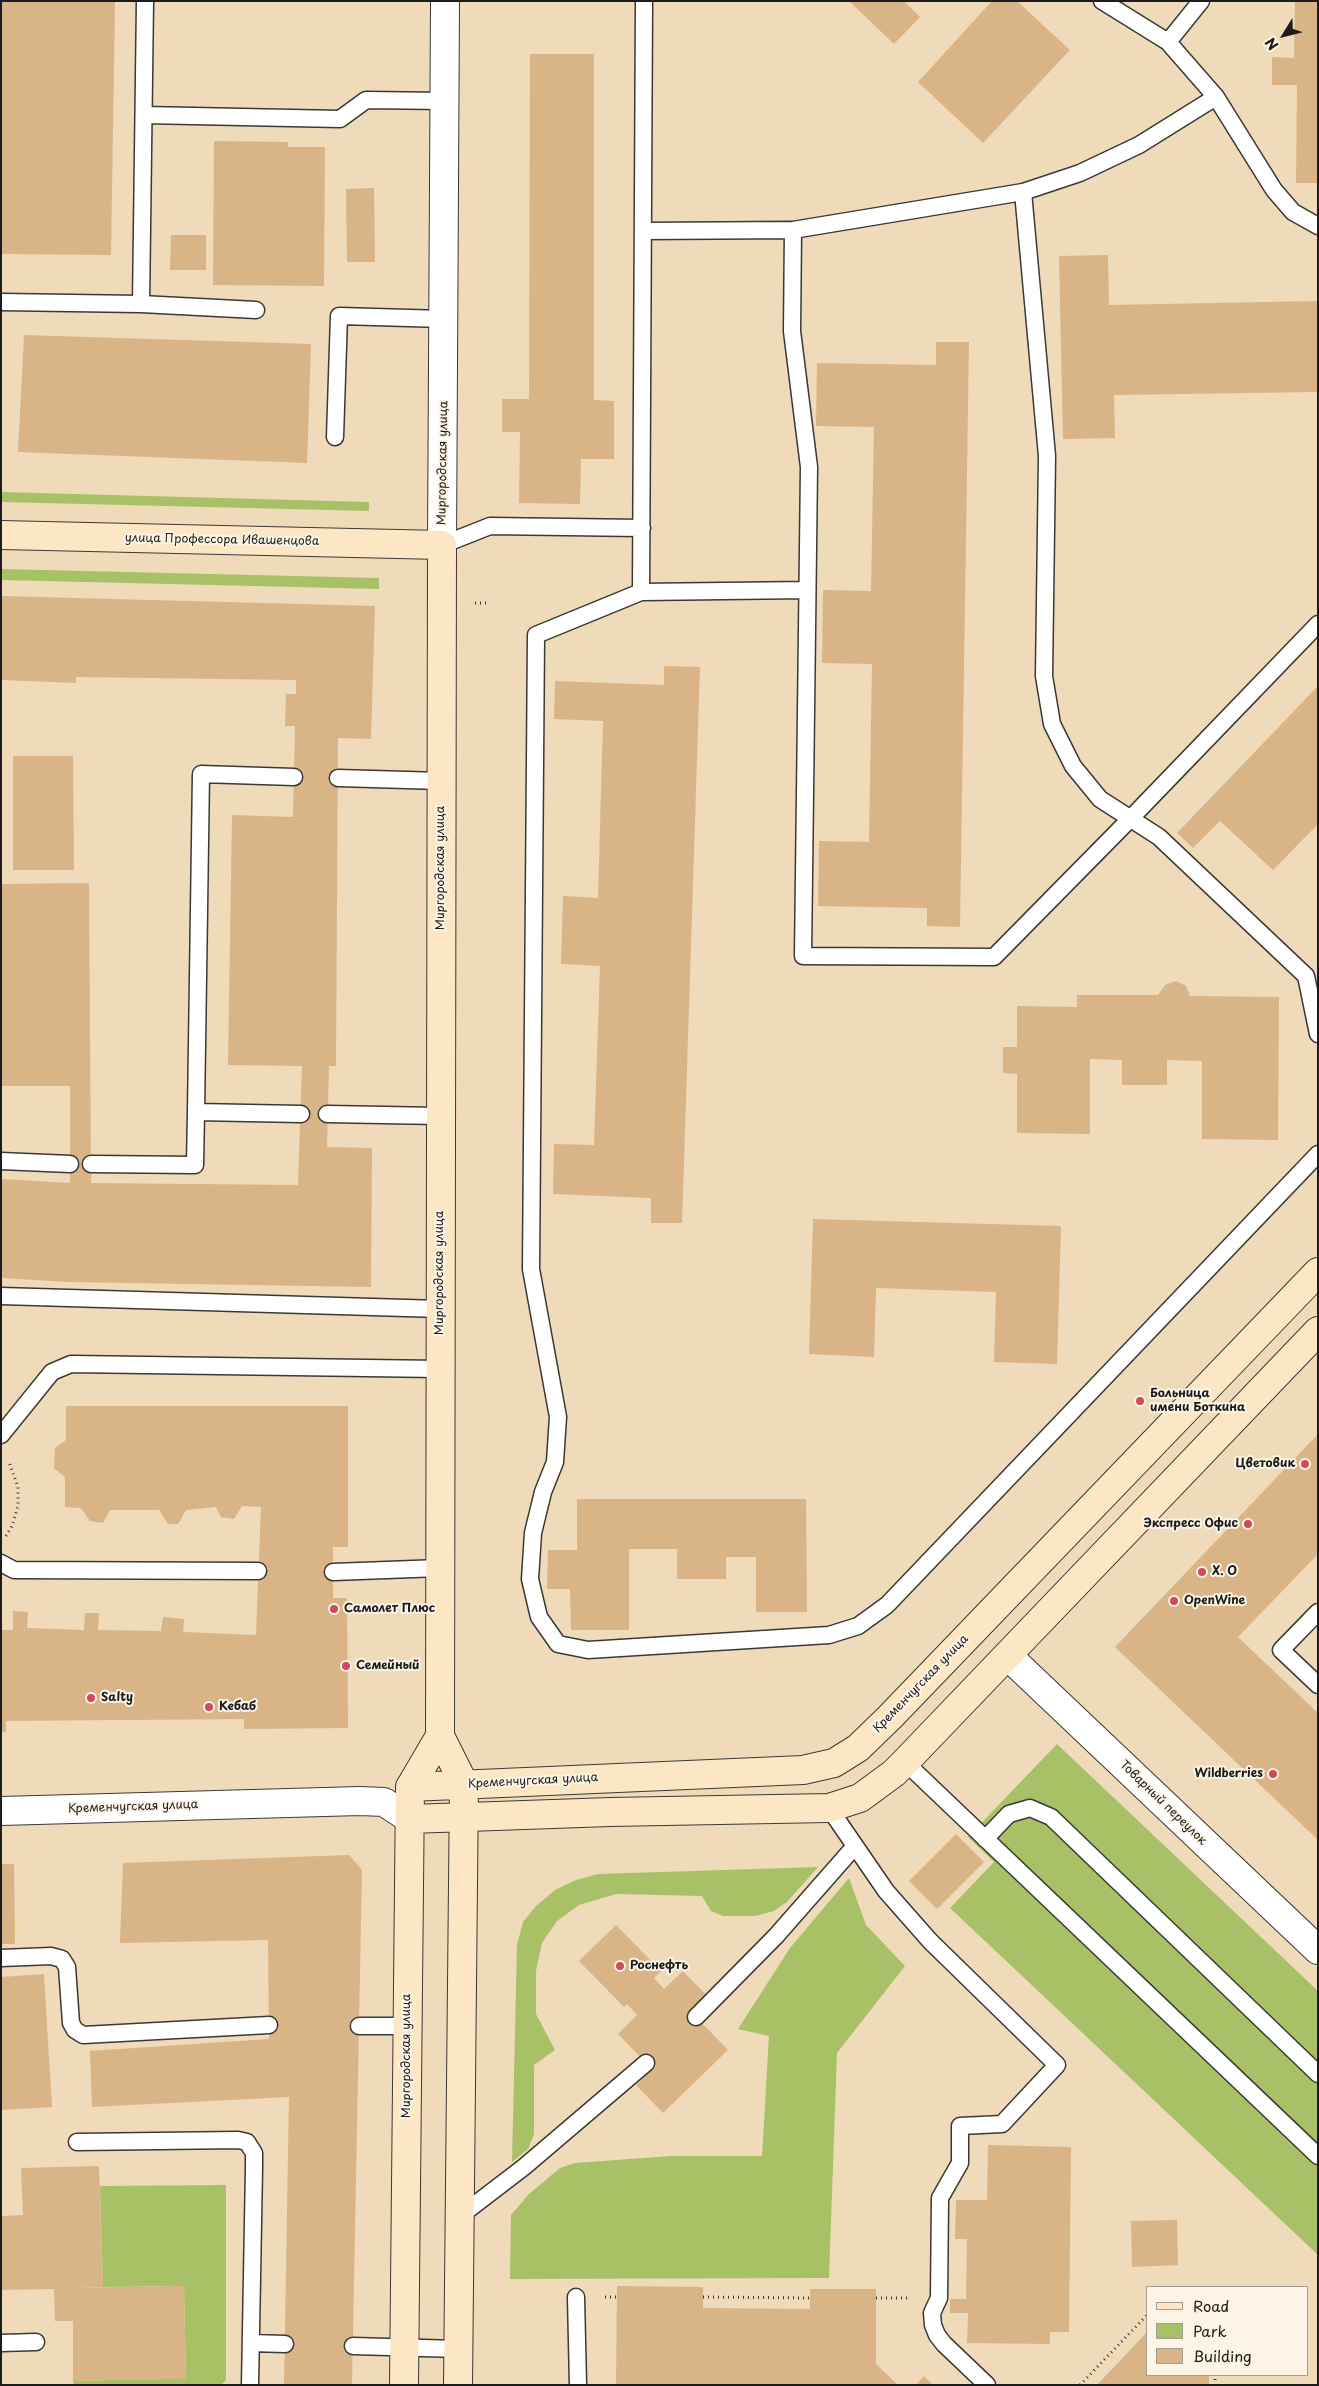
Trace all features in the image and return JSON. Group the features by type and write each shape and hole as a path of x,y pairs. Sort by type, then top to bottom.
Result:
{"street":[{"name":"Миргородская улица","path":"445,1 440,1116 440,1736 464,1784 458,2385"},
{"name":"улица Профессора Ивашенцова","path":"1,535 442,544"},
{"name":"Кременчугская улица","path":"1,1811 384,1802 410,1787 803,1770 834,1763 858,1748 890,1717 1314,1283"},
{"path":"384,1802 410,1819 610,1812 829,1808 860,1798 894,1773 905,1762 1318,1331"},
{"name":"Товарный переулок","path":"1008,1656 1318,1950"},
{"path":"410,1787 440,1736"},
{"name":"Миргородская улица","path":"404,2385 410,1787"}],"lane":[{"path":"141,304 145,1"},
{"path":"641,592 644,1"},
{"path":"1102,1 1168,42 1216,97 1274,190 1293,212 1318,226"},
{"path":"1168,42 1201,1"},
{"path":"644,231 793,230 1023,192 1080,173 1139,145 1216,97"},
{"path":"144,115 340,119 366,100 445,101"},
{"path":"1023,192 1047,456 1044,676 1052,724 1073,766 1100,799 1159,837 1306,976 1318,1034"},
{"path":"793,230 792,331 809,467 803,956 994,957 1318,624"},
{"path":"1,302 141,304 256,310"},
{"path":"335,437 339,316 444,319"},
{"path":"442,544 490,526 642,528"},
{"path":"807,590 641,592 536,634 531,1269 558,1417 555,1462 543,1492 533,1533 530,1579 539,1617 558,1644 598,1650 829,1635 858,1626 887,1605 1318,1154"},
{"path":"91,1164 195,1165 201,774 294,776"},
{"path":"338,778 441,781"},
{"path":"196,1112 301,1114"},
{"path":"327,1114 440,1116"},
{"path":"1,1161 70,1164"},
{"path":"1,1296 440,1309"},
{"path":"1,1435 52,1372 71,1364 440,1369"},
{"path":"1,1563 14,1570 258,1572"},
{"path":"334,1572 440,1568"},
{"path":"1318,1612 1281,1650 1318,1685"},
{"path":"905,1762 1318,2156"},
{"path":"829,1808 886,1891 930,1941 1057,2065 1002,2124 960,2126 960,2163 940,2198 939,2298 932,2313 933,2325 937,2335 944,2344 988,2385"},
{"path":"985,1839 1009,1814 1030,1808 1051,1817 1318,2074"},
{"path":"696,2017 776,1936 855,1846"},
{"path":"1,1958 51,1956 62,1959 68,1967 71,2022 75,2030 83,2035 269,2025"},
{"path":"359,2026 407,2026"},
{"path":"460,2216 524,2167 646,2063"},
{"path":"77,2142 238,2140 248,2142 254,2153 250,2385"},
{"path":"576,2297 578,2385"},
{"path":"1,2343 36,2342"},
{"path":"251,2344 285,2344"},
{"path":"353,2346 458,2349"}],"path":[{"path":"2,1542 12,1526 18,1506 18,1487 12,1467 7,1459"},
{"path":"703,2297 810,2298"},
{"path":"1080,2385 1146,2316"}],"green space":[{"path":"1,492 369,502 369,511 1,502"},
{"path":"1,569 379,578 379,589 1,580"},
{"path":"1057,1744 1318,1991 1318,2255 950,1908 994,1862 968,1837"},
{"path":"818,1867 787,1902 774,1911 755,1916 723,1916 711,1911 702,1896 616,1894 579,1905 557,1921 542,1943 536,1971 536,2014 555,2050 534,2065 534,2134 528,2149 512,2162 517,1945 523,1922 536,1906 555,1890 576,1880 598,1874"},
{"path":"849,1878 866,1925 905,1966 837,2053 829,2278 510,2279 511,2215 529,2194 560,2168 575,2163 671,2156 762,2156 769,2036 738,2029 790,1948"},
{"path":"226,2185 226,2380 221,2385 74,2385 73,2381 186,2378 184,2286 103,2287 100,2186"}],"building":[{"path":"1,1 115,1 111,255 1,254"},
{"path":"849,1 904,1 920,17 894,44"},
{"path":"992,1 1017,1 1070,50 983,143 918,82"},
{"path":"1295,1 1318,1 1318,183 1296,183 1297,85 1272,85 1272,57 1294,58"},
{"path":"530,54 594,54 594,400 614,401 614,459 581,459 580,504 519,503 520,432 502,432 502,399 529,399"},
{"path":"214,141 288,142 288,147 325,147 324,286 213,285"},
{"path":"374,188 375,262 347,262 346,189"},
{"path":"171,235 206,235 206,270 170,270"},
{"path":"1108,255 1109,305 1318,301 1318,392 1114,395 1115,438 1063,439 1059,256"},
{"path":"24,335 311,344 307,463 18,452"},
{"path":"936,342 969,342 960,927 927,926 927,908 818,906 819,841 869,842 872,664 822,663 823,590 871,591 874,427 816,426 817,363 936,365"},
{"path":"1,596 375,606 371,739 338,738 336,1066 329,1066 327,1147 372,1148 371,1287 69,1282 1,1278 1,1179 70,1183 70,1086 1,1086 1,884 89,883 91,1183 298,1185 302,1066 228,1065 232,815 293,817 295,726 285,726 286,694 296,694 296,680 76,677 76,683 1,680"},
{"path":"664,666 700,667 682,1223 651,1223 651,1198 553,1194 554,1144 594,1145 600,966 561,964 563,896 598,898 603,721 554,719 555,681 664,685"},
{"path":"1318,686 1318,824 1273,870 1220,821 1193,848 1177,833"},
{"path":"13,756 73,756 74,870 13,870"},
{"path":"1176,981 1186,986 1190,996 1279,997 1278,1140 1202,1139 1202,1061 1167,1060 1167,1085 1122,1085 1122,1060 1090,1059 1090,1134 1017,1133 1017,1074 1003,1073 1003,1047 1017,1047 1017,1006 1077,1007 1077,995 1158,995 1165,985"},
{"path":"813,1219 1061,1226 1057,1364 994,1362 996,1292 876,1288 874,1357 809,1354"},
{"path":"66,1406 348,1406 348,1547 333,1547 333,1598 347,1598 348,1728 244,1729 244,1719 6,1721 6,1732 1,1732 1,1630 13,1630 13,1611 28,1612 27,1628 84,1630 85,1613 99,1613 98,1630 161,1631 163,1617 184,1619 183,1632 256,1635 261,1507 242,1506 234,1519 221,1517 216,1507 186,1510 178,1524 168,1524 159,1510 110,1510 103,1523 90,1521 81,1508 65,1507 65,1477 54,1468 55,1448 66,1440"},
{"path":"1318,1434 1318,1554 1238,1637 1318,1713 1318,1840 1115,1647"},
{"path":"577,1499 806,1499 807,1612 756,1612 756,1557 726,1557 726,1579 677,1579 677,1549 629,1549 629,1630 571,1630 570,1589 547,1589 548,1550 577,1550"},
{"path":"956,1834 984,1862 937,1909 909,1881"},
{"path":"349,1855 362,1870 352,2385 284,2385 289,2097 92,2107 90,2051 269,2039 268,1940 120,1943 123,1863"},
{"path":"1,1864 14,1864 15,1944 1,1944"},
{"path":"616,1925 661,1971 654,1978 664,1989 683,1971 710,1999 696,2017 728,2050 663,2113 636,2085 652,2069 618,2034 637,2015 627,2004 624,2007 579,1961"},
{"path":"44,1974 52,2107 1,2110 1,1977"},
{"path":"988,2145 1071,2147 1069,2332 1050,2332 1050,2344 967,2343 968,2313 950,2313 950,2299 966,2299 967,2239 955,2239 956,2200 987,2200"},
{"path":"99,2166 103,2287 67,2288 184,2286 186,2379 73,2381 73,2321 55,2321 54,2289 1,2290 1,2216 23,2215 21,2168"},
{"path":"1177,2220 1178,2265 1132,2267 1131,2221"},
{"path":"617,2286 703,2287 703,2308 810,2309 810,2289 876,2289 876,2364 898,2385 616,2385"},
{"path":"1146,2333 1146,2376 1209,2376 1209,2385 1097,2385"},
{"path":"924,2376 933,2385 916,2385"}],"place":[{"name":"Больница имени Боткина","path":"1140,1401"},
{"name":"Цветовик","path":"1305,1464"},
{"name":"Экспресс Офис","path":"1248,1524"},
{"name":"X. O","path":"1202,1572"},
{"name":"OpenWine","path":"1174,1601"},
{"name":"Самолет Плюс","path":"334,1609"},
{"name":"Семейный","path":"346,1666"},
{"name":"Salty","path":"91,1698"},
{"name":"Кебаб","path":"209,1707"},
{"name":"Wildberries","path":"1273,1774"},
{"name":"Роснефть","path":"620,1966"}]}
